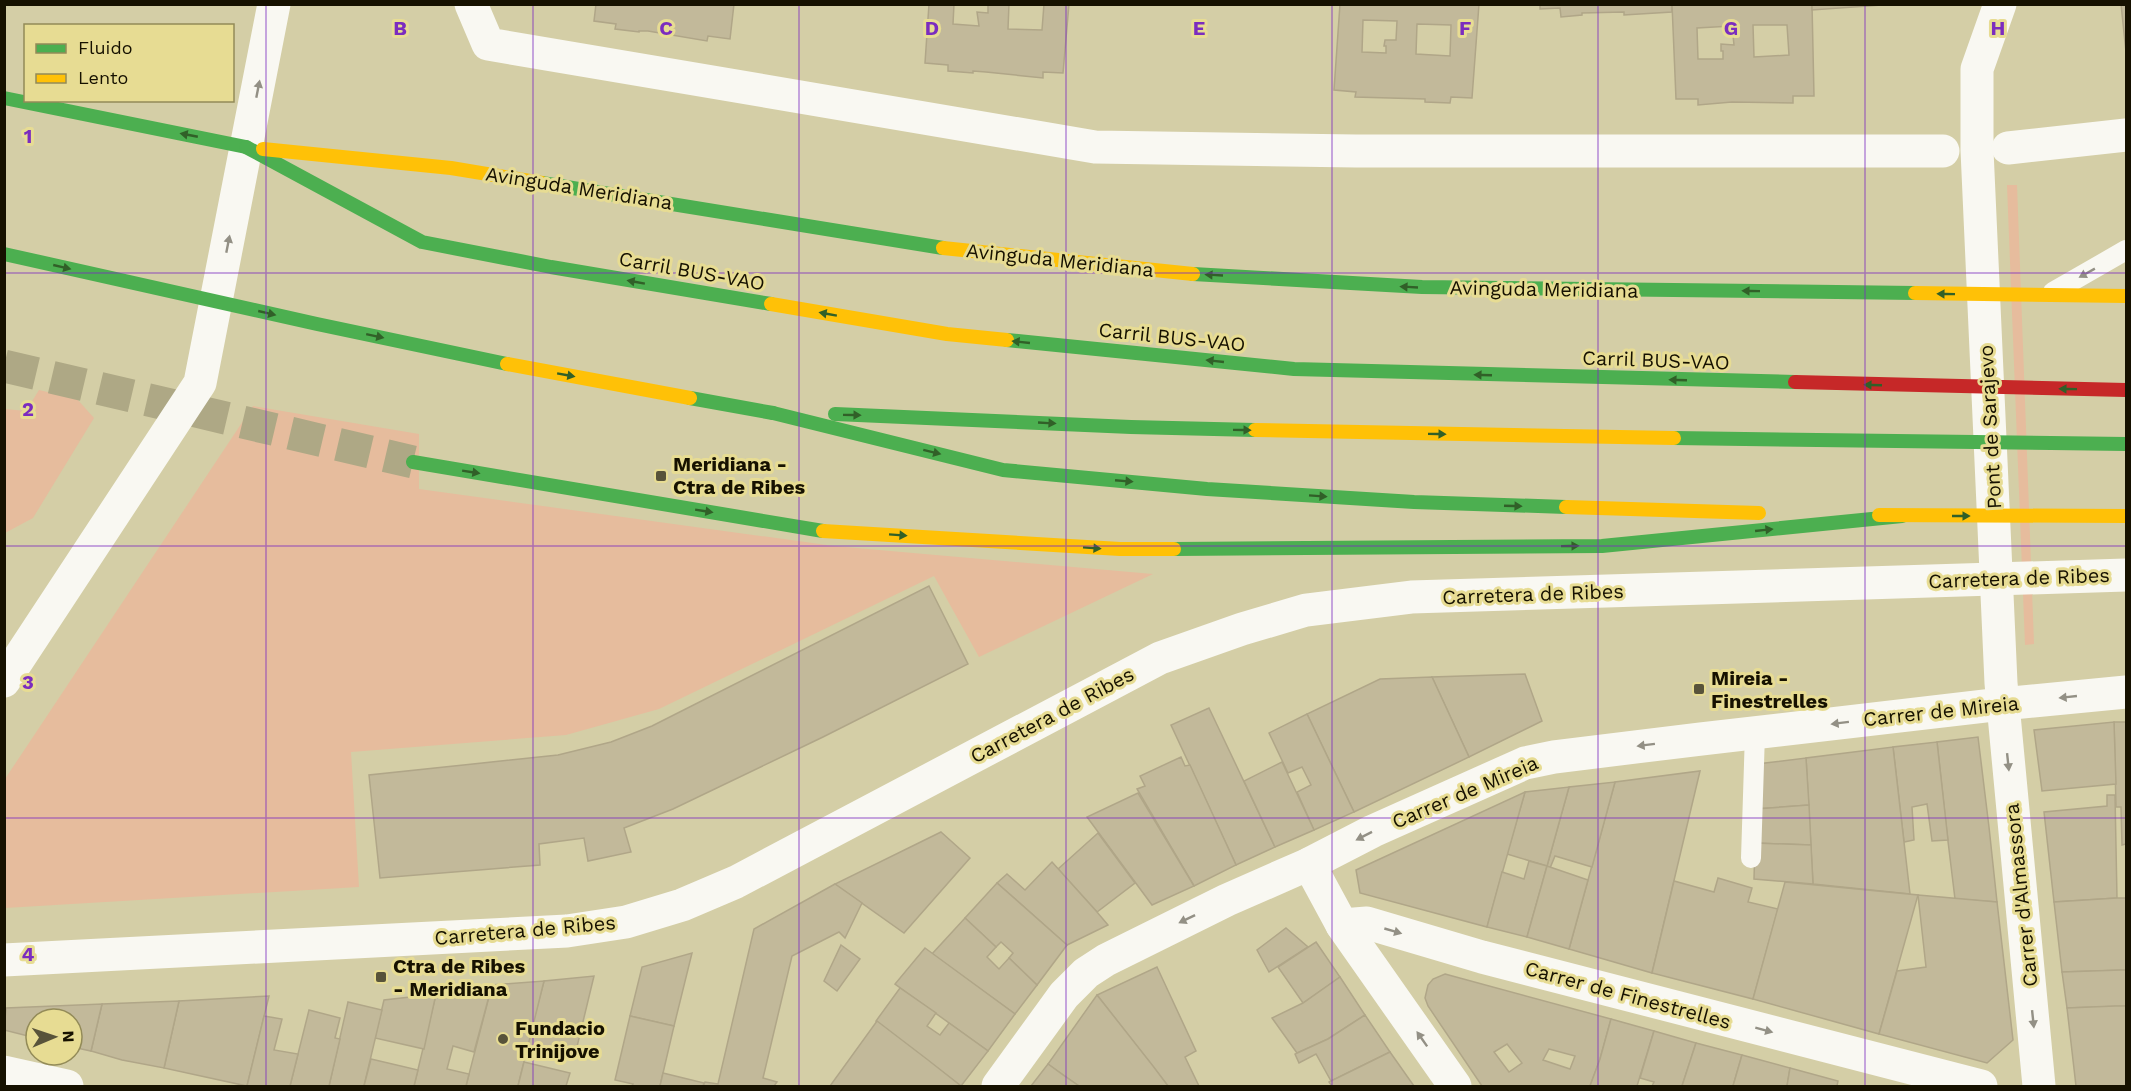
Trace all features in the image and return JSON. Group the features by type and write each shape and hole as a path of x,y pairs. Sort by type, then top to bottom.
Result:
{"main road":[{"name":"Avinguda Meridiana","path":"4,99 246,147 451,168 957,250 1178,273 1422,287 2127,296"},
{"name":"Carril BUS-VAO","path":"246,147 422,242 551,267 947,334 1294,369 2127,390"},
{"path":"4,254 538,370 773,413 1004,470 1208,489 1414,502 1902,516 2127,516"},
{"path":"773,413 1131,427 1509,436 2127,444"},
{"path":"413,462 826,531 1120,549 1250,550 1602,546 1902,516"}],"street":[{"path":"4,681 200,383 274,4"},
{"path":"471,4 488,44 1095,147 1356,151 1943,151"},
{"name":"Pont de Sarajevo","path":"2000,4 1977,69 1993,149 1980,222 2002,704"},
{"path":"1993,149 2127,135"},
{"name":"Carretera de Ribes","path":"4,960 567,931 626,922 682,905 736,882 1160,658 1242,629 1306,610 1411,597 2127,575"},
{"name":"Carrer de Mireia","path":"998,1086 1064,995 1086,973 1106,960 1227,900 1309,864 1373,831 1525,763 1554,757 1755,733 2127,692"},
{"name":"Carrer d'Almassora","path":"2002,704 2039,1086"},
{"path":"1309,864 1342,925 1455,1086"},
{"name":"Carrer de Finestrelles","path":"1342,925 1367,923 1482,957 1981,1086"},
{"path":"4,1072 67,1086"}],"lane":[{"path":"2047,295 2127,250"},
{"path":"1751,858 1755,733"}],"shaded area":[{"path":"2007,185 2017,185 2034,644 2025,645"},
{"path":"39,390 77,399 94,418 33,518 5,533 5,409 26,411"},
{"path":"253,406 419,434 419,489 834,546 1153,574 979,657 934,576 659,709 566,735 351,752 359,887 5,908 5,779"}],"building":[{"path":"596,4 734,4 730,39 708,36 707,41 648,31 615,29 616,24 594,21"},
{"path":"929,4 954,4 953,24 979,26 977,12 988,13 988,4 1009,4 1008,29 1042,30 1044,4 1069,4 1063,73 1043,72 1043,78 973,71 973,73 948,71 948,65 925,63"},
{"path":"1340,4 1479,4 1472,98 1451,97 1450,103 1425,102 1425,99 1355,97 1356,92 1334,90","holes":["1363,20 1397,21 1396,40 1385,40 1386,53 1362,52","1417,24 1451,25 1450,56 1416,54"]},
{"path":"1540,4 1672,4 1672,12 1624,15 1624,12 1582,13 1582,15 1561,17 1560,8 1540,9"},
{"path":"1672,4 1812,4 1814,96 1793,96 1793,103 1732,102 1698,105 1698,99 1676,99","holes":["1753,25 1787,25 1789,55 1754,57","1732,26 1734,45 1721,44 1723,59 1698,59 1697,28"]},
{"path":"1812,4 1896,4 1812,10"},
{"path":"2121,4 2126,4 2126,52"},
{"path":"929,586 968,664 673,809 624,828 631,852 588,861 584,838 539,844 540,865 380,878 369,775 558,755 611,742 652,726"},
{"path":"1525,674 1542,721 1469,757 1432,677"},
{"path":"1432,677 1469,757 1354,812 1307,714 1380,679"},
{"path":"1209,708 1275,847 1236,865 1171,725"},
{"path":"1307,714 1354,812 1314,830 1297,792 1311,785 1302,767 1288,773 1269,733"},
{"path":"2114,722 2126,722 2126,844 2122,845 2121,807 2116,807"},
{"path":"2114,722 2116,784 2042,791 2034,730"},
{"path":"1978,737 1997,902 1955,899 1947,833 1937,742"},
{"path":"1937,742 1948,840 1932,841 1927,804 1912,807 1914,840 1904,842 1893,747"},
{"path":"1893,747 1910,894 1813,884 1806,758"},
{"path":"1181,757 1185,766 1190,765 1236,865 1194,886 1137,789 1145,786 1140,776"},
{"path":"1806,758 1809,805 1755,809 1757,764"},
{"path":"1282,762 1314,830 1275,847 1244,781"},
{"path":"1700,771 1652,973 1569,949 1615,782"},
{"path":"1615,782 1592,867 1555,856 1550,868 1547,866 1569,787"},
{"path":"1569,787 1547,866 1507,854 1525,792"},
{"path":"1525,792 1487,927 1360,893 1356,870"},
{"path":"1138,793 1194,886 1152,905 1087,817"},
{"path":"2107,795 2115,795 2117,898 2054,902 2044,812 2107,806"},
{"path":"1809,805 1811,845 1755,843 1756,809"},
{"path":"941,832 970,858 904,933 835,884"},
{"path":"1098,833 1135,883 1097,912 1058,869"},
{"path":"1755,843 1811,845 1813,884 1754,879"},
{"path":"1529,861 1547,866 1527,937 1487,927 1502,872 1524,879"},
{"path":"1052,862 1108,925 1067,945 997,883 1007,874 1025,890"},
{"path":"1547,866 1588,880 1569,949 1527,937"},
{"path":"1718,878 1752,888 1748,902 1778,909 1753,999 1652,973 1674,881 1714,892"},
{"path":"1785,882 1918,895 1879,1034 1753,999"},
{"path":"997,883 1067,945 1037,985 1009,958 1013,953 1001,942 996,947 965,918"},
{"path":"835,884 862,903 845,938 839,932 792,956 763,1078 777,1082 774,1086 703,1086 705,1082 718,1084 754,929"},
{"path":"1918,895 1997,902 2013,1040 1987,1063 1879,1034 1897,971 1926,967"},
{"path":"2126,898 2126,970 2062,972 2054,902"},
{"path":"965,918 996,947 987,957 999,969 1009,958 1037,985 1015,1014 932,954"},
{"path":"1286,928 1308,947 1269,972 1257,950"},
{"path":"1316,942 1340,977 1303,1003 1278,967"},
{"path":"841,945 860,959 837,991 824,981"},
{"path":"925,948 1015,1014 988,1051 895,984"},
{"path":"692,953 674,1026 630,1016 642,967"},
{"path":"1157,967 1196,1051 1185,1057 1199,1086 1168,1086 1097,995"},
{"path":"2126,970 2126,1006 2067,1008 2062,972"},
{"path":"1445,974 1611,1019 1590,1086 1482,1086 1428,1006 1425,998 1428,985 1433,979","holes":["1507,1044 1522,1063 1509,1072 1494,1052","1549,1049 1575,1056 1570,1069 1543,1060"]},
{"path":"594,976 574,1059 526,1049 544,981"},
{"path":"1340,977 1365,1015 1328,1039 1297,1053 1272,1018 1303,1003"},
{"name":"Fundacio Trinijove","path":"544,981 518,1086 466,1086 492,985"},
{"path":"492,985 474,1052 453,1046 447,1069 469,1074 466,1086 414,1086 438,986"},
{"path":"900,988 936,1013 927,1026 940,1035 949,1023 988,1051 961,1086 876,1021"},
{"path":"436,994 424,1049 375,1038 384,1000"},
{"path":"1097,995 1168,1086 1079,1086 1048,1064"},
{"path":"269,996 247,1086 164,1068 179,1001"},
{"path":"179,1001 164,1068 91,1051 102,1004"},
{"path":"348,1002 382,1010 364,1086 329,1086"},
{"path":"102,1004 91,1051 84,1050 84,1007 30,1007"},
{"path":"2126,1006 2126,1086 2076,1086 2067,1008"},
{"path":"24,1007 24,1035 4,1030 6,1008"},
{"path":"309,1010 340,1018 335,1038 340,1039 329,1086 290,1086"},
{"path":"1365,1015 1390,1052 1331,1081 1316,1054 1299,1063 1295,1054 1328,1039"},
{"path":"264,1016 282,1019 274,1050 298,1054 290,1086 247,1086"},
{"path":"630,1016 674,1026 660,1086 632,1086 633,1084 615,1080"},
{"path":"1611,1019 1654,1031 1637,1086 1590,1086"},
{"path":"877,1021 928,1060 961,1086 830,1086"},
{"path":"1654,1031 1696,1043 1682,1086 1652,1086 1654,1082 1640,1078"},
{"path":"1696,1043 1742,1055 1733,1086 1682,1086"},
{"path":"1390,1052 1414,1086 1332,1086 1329,1082"},
{"path":"1742,1055 1790,1068 1787,1086 1733,1086"},
{"path":"371,1059 418,1070 414,1086 364,1086"},
{"path":"524,1062 570,1073 566,1086 518,1086"},
{"path":"1048,1064 1063,1075 1079,1086 1031,1086"},
{"path":"1790,1068 1838,1081 1837,1086 1787,1086"},
{"path":"663,1073 704,1083 703,1086 660,1086"}],"tunnel":[{"path":"4,366 413,462"}],"traffic: fast":[{"path":"4,98 246,147"},
{"path":"246,147 422,242 551,267 771,304"},
{"path":"542,183 943,248"},
{"path":"4,254 507,364"},
{"path":"1193,274 1422,287 1915,293"},
{"path":"1007,340 1294,369 1795,382"},
{"path":"690,398 773,413"},
{"path":"773,413 1003,470 1207,489 1414,502 1566,507"},
{"path":"835,414 1255,430"},
{"path":"1674,438 2126,444"},
{"path":"413,462 823,531"},
{"path":"1174,549 1602,546 1902,516"}],"traffic: slow":[{"path":"263,149 451,168 542,183"},
{"path":"943,248 1193,274"},
{"path":"1915,293 2126,296"},
{"path":"771,304 947,334 1007,340"},
{"path":"507,364 690,398"},
{"path":"1255,430 1674,438"},
{"path":"1566,507 1759,513"},
{"path":"1879,515 2126,516"},
{"path":"823,531 1120,549 1174,549"}],"traffic: jam":[{"path":"1795,382 2126,390"}],"place":[{"name":"Meridiana - Ctra de Ribes","path":"661,476"},
{"name":"Mireia - Finestrelles","path":"1699,689"},
{"name":"Ctra de Ribes - Meridiana","path":"381,977"},
{"name":"Fundacio Trinijove","path":"503,1039"}]}
